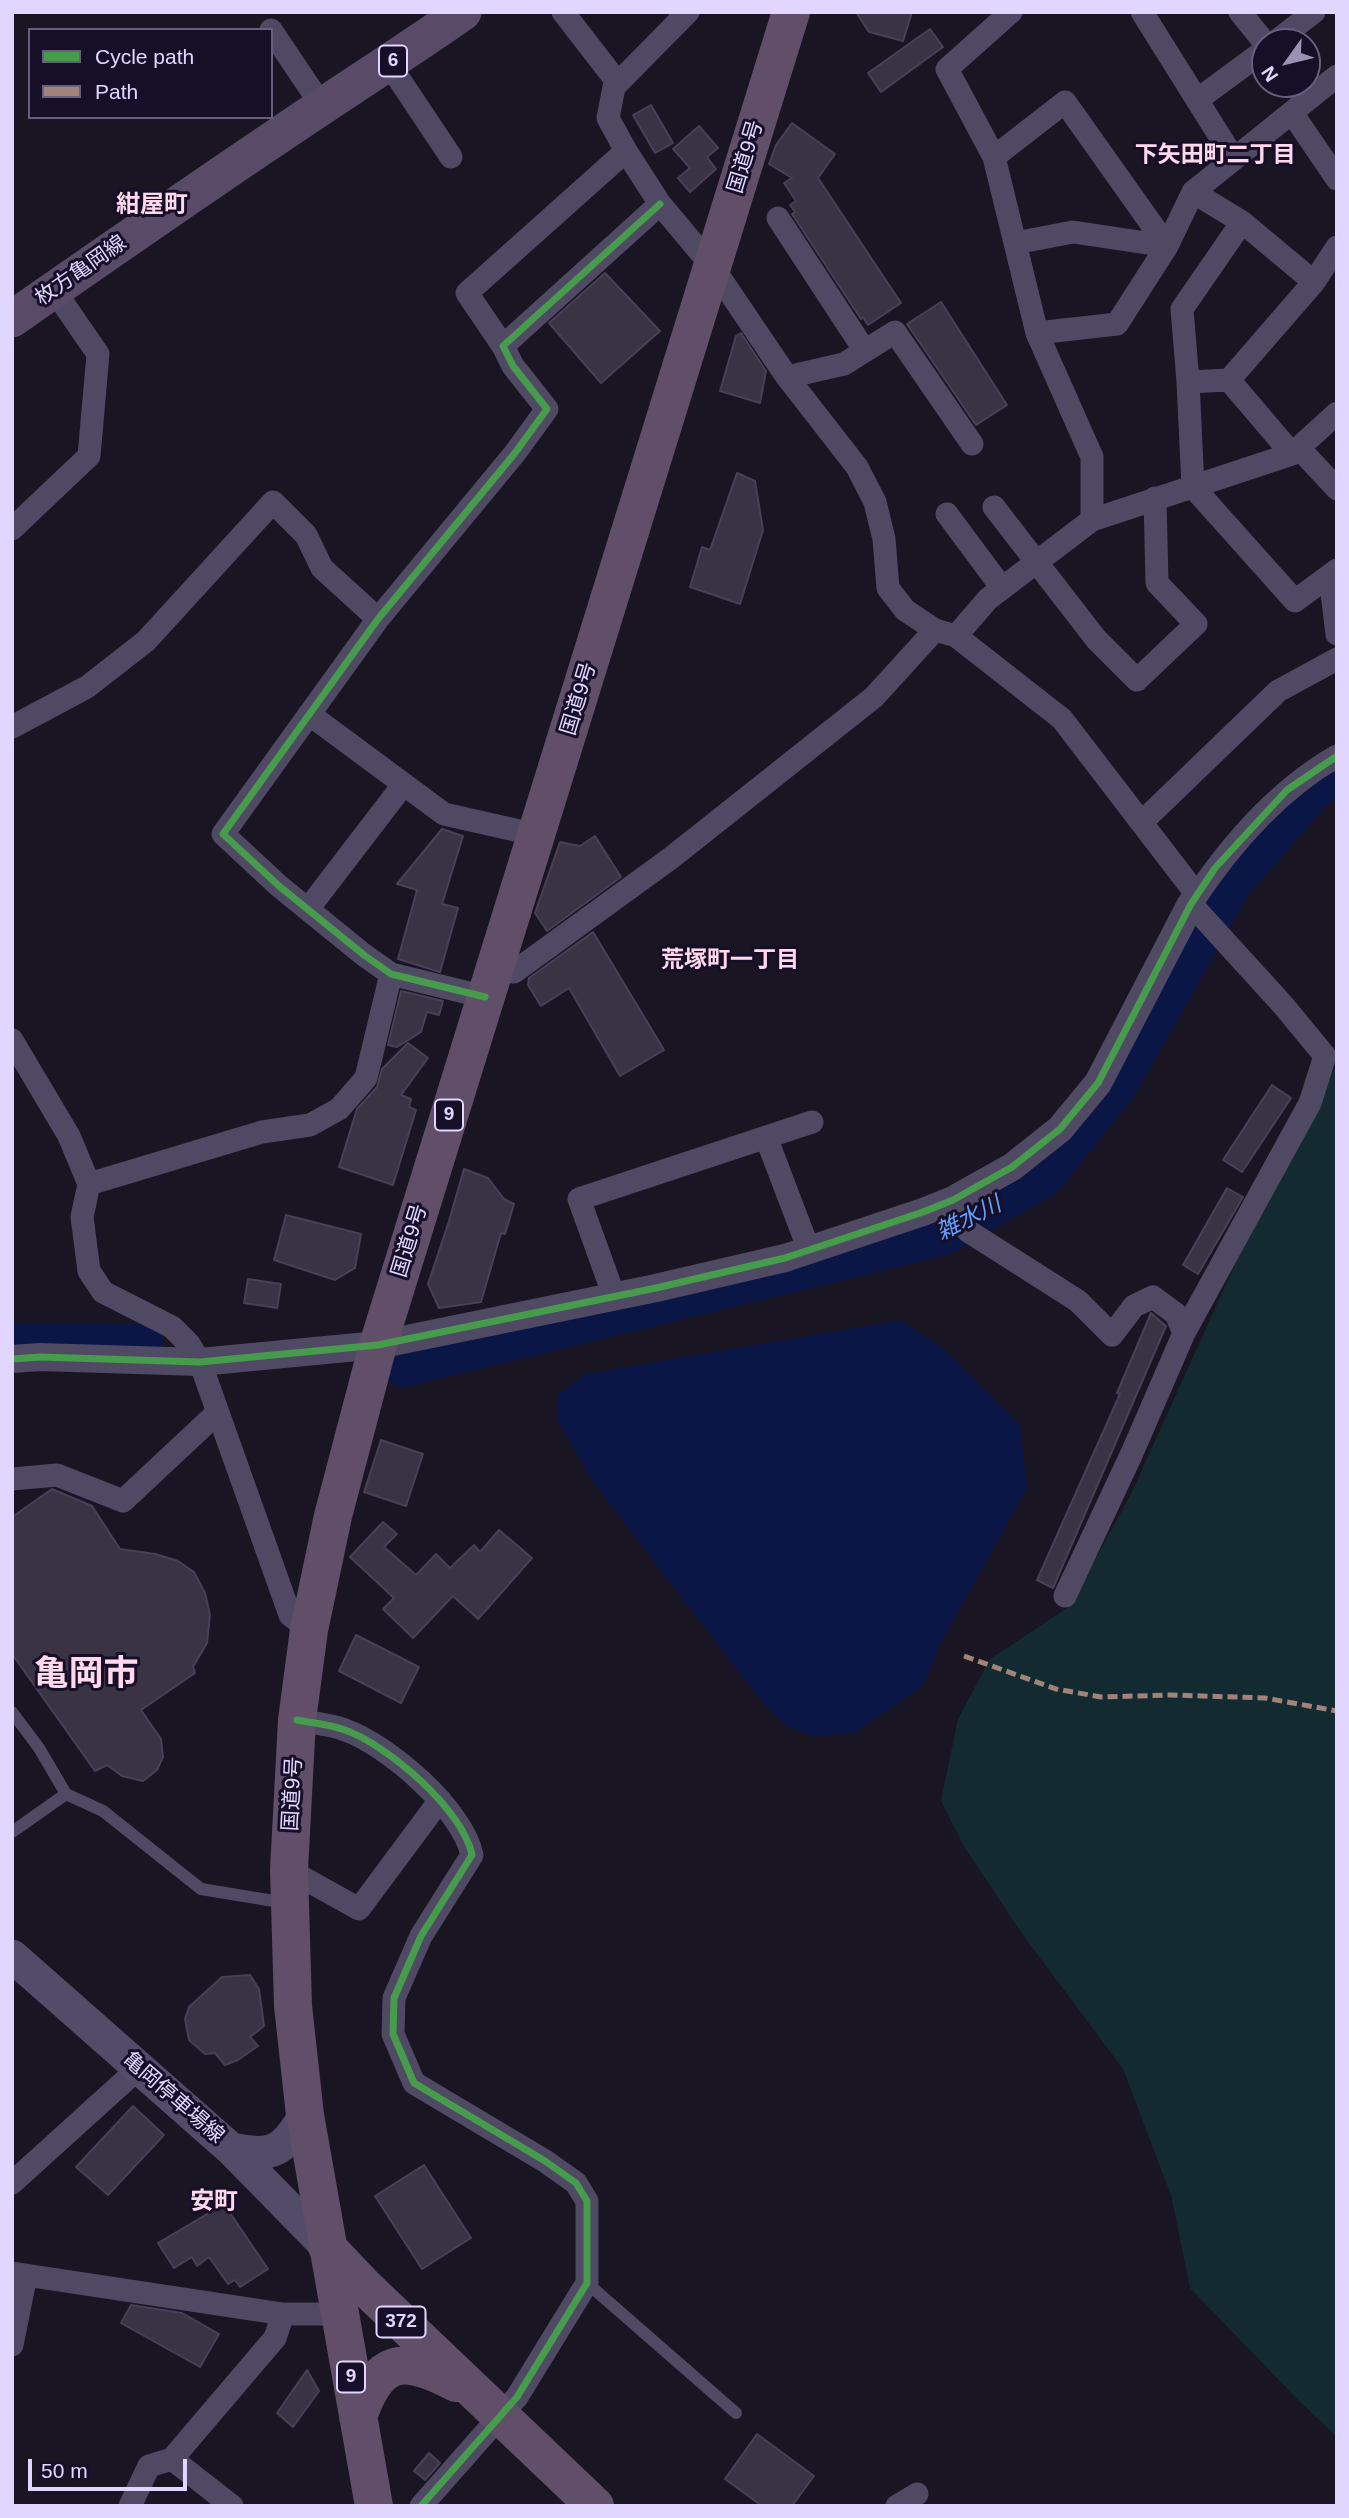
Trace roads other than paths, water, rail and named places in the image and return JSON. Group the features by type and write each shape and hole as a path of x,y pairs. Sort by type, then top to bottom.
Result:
{"highway":[{"name":"国道9号","path":"374,2506 305,2115 293,2006 289,1887 297,1720 309,1630 336,1503 378,1345 790,12"},
{"name":"372","path":"327,2247 365,2287 595,2506"},
{"path":"358,2417 373,2381 391,2368 402,2366 428,2371 488,2405"}],"main road":[{"name":"枚方亀岡線","path":"12,319 321,106 389,64 463,12"},
{"name":"亀岡停車場線","path":"12,1956 231,2150 327,2247"},
{"path":"231,2150 263,2154 278,2148 293,2135 305,2115"}],"street":[{"path":"260,12 270,28"},
{"path":"564,12 618,83"},
{"path":"688,12 614,87 608,118 660,204 712,266 787,377 856,467 875,502 884,539 888,588 905,610 946,633 1062,719 1142,822 1194,899 1325,1056 1310,1102 1184,1333 1065,1596"},
{"path":"1011,12 947,69 994,157 1037,333 1092,457 1092,520"},
{"path":"1142,12 1234,159"},
{"path":"1240,12 1253,28"},
{"path":"1293,28 1314,12"},
{"path":"273,33 321,106"},
{"path":"1198,100 1251,60"},
{"path":"389,64 452,157"},
{"path":"1037,333 1117,324 1167,246 1193,192 1337,76"},
{"path":"994,157 1065,102 1167,246"},
{"path":"1292,113 1337,179"},
{"path":"626,151 467,293 503,346 513,366 547,409 515,453 378,619 223,834 307,909 391,974 490,983 514,972 671,858 787,768 874,697 946,633 1092,520 1295,451 1337,413"},
{"path":"1193,192 1242,222 1314,282"},
{"path":"503,346 660,204"},
{"path":"778,218 865,351"},
{"path":"1242,222 1182,309 1193,487 1295,601 1333,573"},
{"path":"1015,243 1073,232 1167,246"},
{"path":"1188,382 1229,380 1314,282 1337,247"},
{"path":"12,529 89,456 98,354 54,290"},
{"path":"787,377 844,365 895,332 972,444"},
{"path":"1229,380 1295,451 1337,489"},
{"path":"994,507 1096,639 1137,680 1196,624 1157,583 1155,498"},
{"path":"12,727 87,687 146,641 274,502 306,536 322,568 378,619"},
{"path":"947,514 1002,588"},
{"path":"1333,573 1337,634"},
{"path":"1142,822 1278,691 1337,659"},
{"path":"309,714 444,814 537,835"},
{"path":"12,1359 40,1357 200,1362 378,1345 785,1258 953,1200 1012,1167 1060,1129 1097,1083 1194,899 1215,868 1287,789 1337,756"},
{"path":"307,909 403,785"},
{"path":"89,1184 262,1132 310,1125 339,1109 366,1079 391,974"},
{"path":"12,1040 69,1136 89,1184 82,1217 89,1271 103,1292 172,1327 200,1362 290,1615 309,1630"},
{"path":"614,1296 579,1199 812,1122"},
{"path":"766,1137 809,1250"},
{"path":"953,1200 968,1231 1078,1301 1112,1335 1134,1306 1153,1297 1176,1314 1184,1333"},
{"path":"12,1479 57,1475 122,1501 217,1413"},
{"path":"297,1720 344,1730 382,1749 440,1800 469,1841 472,1855 421,1936 394,1998 393,2034 414,2083 545,2161 576,2183 587,2201 587,2283 517,2397 488,2405 421,2506"},
{"path":"289,1887 359,1909 440,1800"},
{"path":"12,2183 139,2068"},
{"path":"12,2345 19,2274 283,2314 340,2314"},
{"path":"130,2506 149,2466 172,2459 275,2339 283,2314"},
{"path":"172,2459 232,2506"}],"lane":[{"path":"12,1712 66,1794 103,1811 201,1889 289,1887"},
{"path":"12,1832 66,1794"},
{"path":"587,2283 736,2413"}],"waterway":[{"name":"雑水川","path":"403,1368 945,1236 1046,1177 1119,1085 1232,885 1315,790 1337,777"},
{"name":"雑水川","path":"12,1342 144,1342"}],"district":[{"name":"下矢田町二丁目","path":"1215,156"},
{"name":"紺屋町","path":"152,205"},
{"name":"荒塚町一丁目","path":"730,961"},
{"name":"亀岡市","path":"86,1675"},
{"name":"安町","path":"214,2202"}]}
